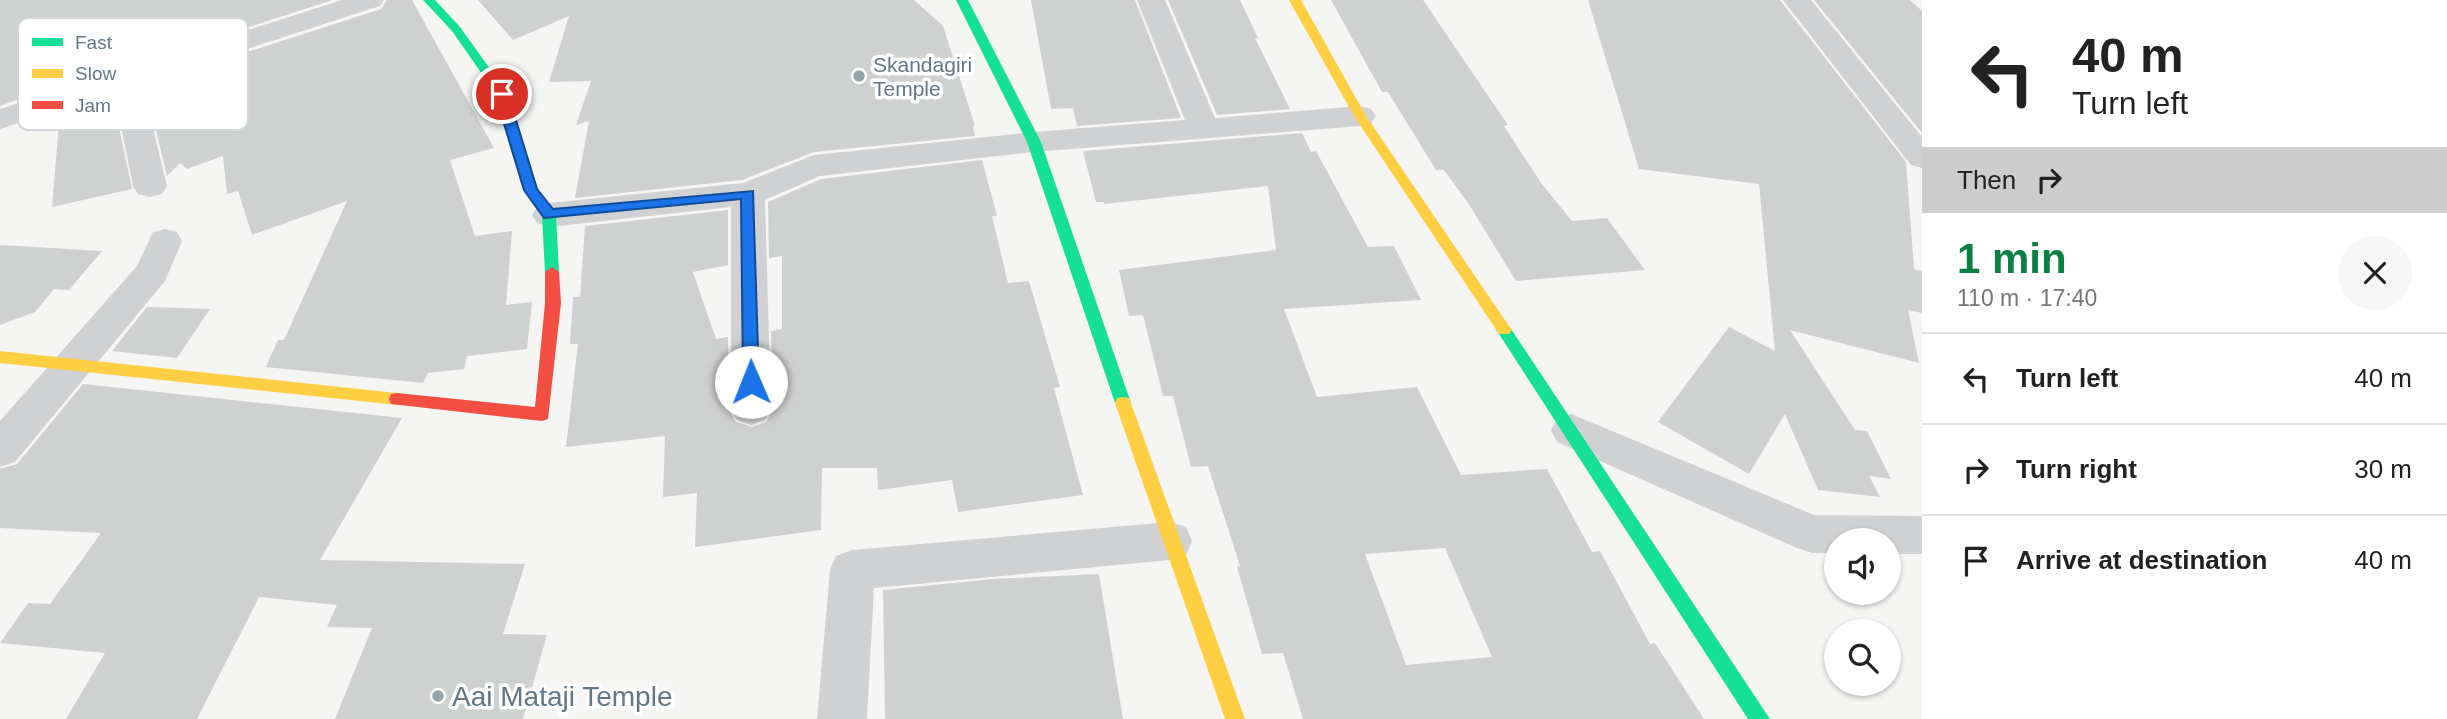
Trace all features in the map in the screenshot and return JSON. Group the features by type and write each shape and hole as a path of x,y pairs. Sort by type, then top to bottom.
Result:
{"street":[{"path":"248,40 370,0"},
{"path":"0,357 542,414 553,303 549,215 531,190 502,94 456,29 429,0"},
{"path":"962,0 1034,142 1170,541 1235,719"},
{"path":"1151,0 1204,128"},
{"path":"1295,0 1360,116 1571,430 1760,719"},
{"path":"1797,0 1922,158"},
{"path":"0,119 18,113"},
{"path":"549,215 748,194 814,166 1034,142 1360,116"},
{"path":"137,130 150,186"},
{"path":"748,194 751,409"},
{"path":"0,450 152,272 165,241"},
{"path":"1571,430 1812,534 1922,535"},
{"path":"842,719 852,570 1170,541"}],"building":[{"path":"0,0 333,0 248,27 248,18 18,18 18,99 0,106"},
{"path":"387,0 412,0 494,148 450,160 475,236 512,231 506,305 532,302 527,349 467,356 464,369 428,373 423,383 266,367 278,340 284,340 347,201 252,235 238,191 227,194 223,156 187,169 180,163 167,176 156,130 248,130 248,52 381,9"},
{"path":"478,0 914,0 943,26 975,126 975,136 814,152 742,180 575,198 589,121 576,125 591,81 549,82 569,16 513,40"},
{"path":"1031,0 1135,0 1181,118 1077,126 1073,108 1051,109"},
{"path":"1168,0 1240,0 1258,38 1255,38 1290,109 1217,115"},
{"path":"1331,0 1423,0 1508,125 1504,126 1541,183 1572,221 1607,218 1645,270 1516,281 1470,206 1444,170 1436,170 1388,92 1382,92"},
{"path":"1588,0 1780,0 1906,162 1914,269 1922,271 1922,313 1908,310 1919,363 1790,330 1855,430 1867,431 1891,479 1869,476 1880,497 1818,490 1785,414 1749,474 1658,422 1729,327 1775,351 1759,184 1639,169"},
{"path":"1814,0 1910,0 1922,11 1922,133"},
{"path":"58,130 119,130 132,189 52,207"},
{"path":"1302,133 1311,152 1316,151 1368,247 1394,246 1421,300 1284,309 1317,397 1417,387 1461,475 1547,469 1592,552 1600,551 1650,644 1655,643 1704,719 1303,719 1283,653 1262,654 1237,567 1240,566 1208,466 1191,467 1173,396 1163,396 1143,315 1129,316 1119,270 1276,250 1268,186 1104,204 1096,202 1083,151","holes":["1445,548 1492,657 1406,665 1365,554"]},
{"path":"982,160 997,216 992,216 1008,283 1029,281 1060,387 1054,388 1083,495 958,512 952,480 878,490 877,468 822,468 821,530 695,547 697,493 663,497 665,436 566,447 578,344 570,344 573,297 580,297 585,226 728,210 728,265 693,272 716,339 728,337 729,410 736,422 752,427 766,422 773,410 771,331 782,329 782,256 769,258 768,202 821,179"},
{"path":"0,245 102,251 69,290 54,289 35,312 0,325"},
{"path":"147,307 210,309 177,358 112,351"},
{"path":"83,384 402,418 320,560 525,564 503,634 547,635 523,719 335,719 372,628 327,627 337,605 259,597 197,719 66,719 105,653 0,643 28,603 50,604 101,533 0,528 0,469 17,464"},
{"path":"1099,574 1123,719 885,719 883,590 993,579"}],"traffic: fast":[{"path":"429,0 456,29 502,94 531,190 549,215 552,272"},
{"path":"962,0 1034,142 1123,403"},
{"path":"1504,330 1760,719"}],"traffic: slow":[{"path":"1295,0 1360,116 1504,330"},
{"path":"0,357 397,399"},
{"path":"1123,403 1235,719"}],"traffic: jam":[{"path":"397,399 542,414 553,303 552,272"}],"place":[{"name":"Skandagiri Temple","path":"859,76"},
{"name":"Aai Mataji Temple","path":"438,696"}],"route":[{"path":"502,94 531,190 549,215 748,194 751,382"}]}
